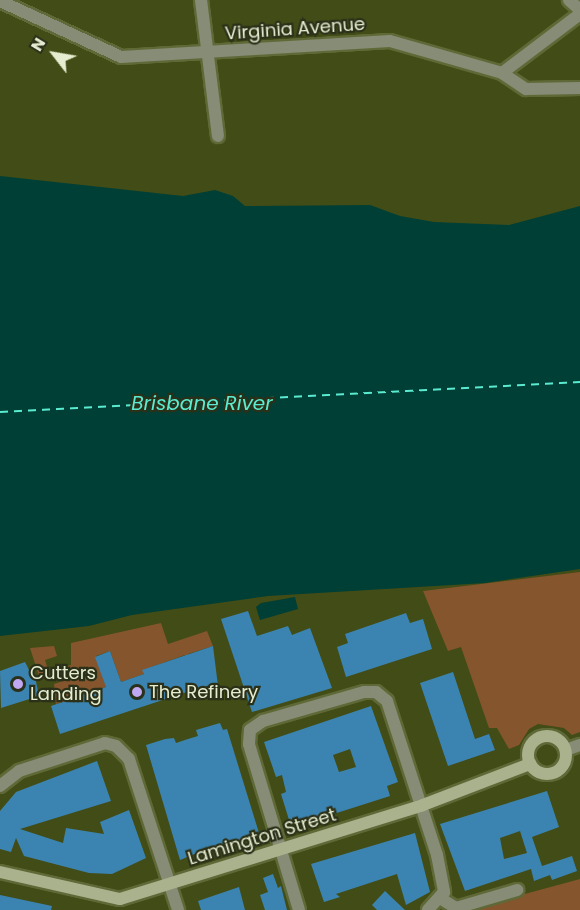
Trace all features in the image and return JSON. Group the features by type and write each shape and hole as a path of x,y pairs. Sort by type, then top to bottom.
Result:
{"street":[{"path":"201,0 218,136"},
{"path":"569,0 580,10"},
{"name":"Virginia Avenue","path":"0,1 121,57 207,54 390,40 502,73 526,89 580,88"},
{"path":"502,73 580,14"},
{"path":"299,910 283,849 249,744 250,730 263,722 364,692 376,692 387,701 423,805 444,879 440,898 428,910"},
{"path":"541,737 559,740 566,750 565,764 551,775 539,773 530,764 531,745 541,737"},
{"path":"0,786 19,771 105,743 116,746 129,759 178,910"},
{"path":"566,750 580,745"},
{"name":"Lamington Street","path":"0,872 120,899 423,805 530,764"},
{"path":"440,898 456,908 517,890"}],"shaded area":[{"path":"580,572 580,732 572,735 564,728 538,724 529,729 519,745 509,749 497,728 489,728 461,647 448,651 423,591"},
{"path":"161,623 168,644 207,631 213,646 188,654 187,658 185,655 143,670 144,674 121,682 110,651 96,656 106,687 56,704 54,684 69,679 65,667 71,665 71,643"},
{"path":"54,646 57,656 45,660 50,676 40,679 30,648"},
{"path":"580,879 580,910 474,910 521,895"}],"water":[{"name":"Brisbane River","path":"0,176 183,196 215,190 233,196 245,206 370,205 400,216 434,222 509,225 580,206 580,569 485,583 268,596 132,615 89,626 0,636"},
{"path":"295,597 298,609 260,620 256,607 261,603"}],"building":[{"path":"248,611 257,636 288,626 292,635 310,628 332,688 252,712 221,619"},
{"path":"406,613 410,623 423,619 432,649 346,677 337,647 348,643 345,634"},
{"name":"The Refinery","path":"213,646 218,686 206,690 205,686 60,734 51,706 106,687 95,657 110,651 121,682 144,674 142,670"},
{"name":"Cutters Landing","path":"25,662 29,670 33,667 39,696 1,708 0,671"},
{"path":"453,672 475,739 489,734 495,750 448,766 420,683"},
{"path":"371,706 398,782 387,786 390,796 299,825 297,821 290,823 281,794 286,792 282,775 276,777 264,742","holes":["350,749 356,767 339,772 333,755"]},
{"path":"220,723 223,730 227,729 259,833 223,849 222,846 209,848 180,860 146,745 174,738 176,743 198,736 196,730"},
{"path":"97,761 111,801 20,829 63,843 66,828 104,834 100,822 129,810 146,858 112,874 89,873 24,856 16,838 11,852 0,849 0,811 16,792"},
{"path":"547,791 559,827 532,837 542,866 572,856 577,871 552,880 550,875 534,881 531,869 465,891 440,824","holes":["520,831 527,853 504,859 500,838"]},
{"path":"415,833 430,892 406,905 397,874 336,894 340,897 324,902 311,864"},
{"path":"273,874 278,888 281,886 287,910 265,910 260,895 268,892 263,878"},
{"path":"239,887 245,910 201,910 198,901"},
{"path":"385,891 405,910 377,910 372,905"},
{"path":"0,895 52,906 51,910 0,910"}],"ferry route":[{"path":"0,412 580,382"}],"place":[{"name":"Cutters Landing","path":"18,684"},
{"name":"The Refinery","path":"137,692"}]}
